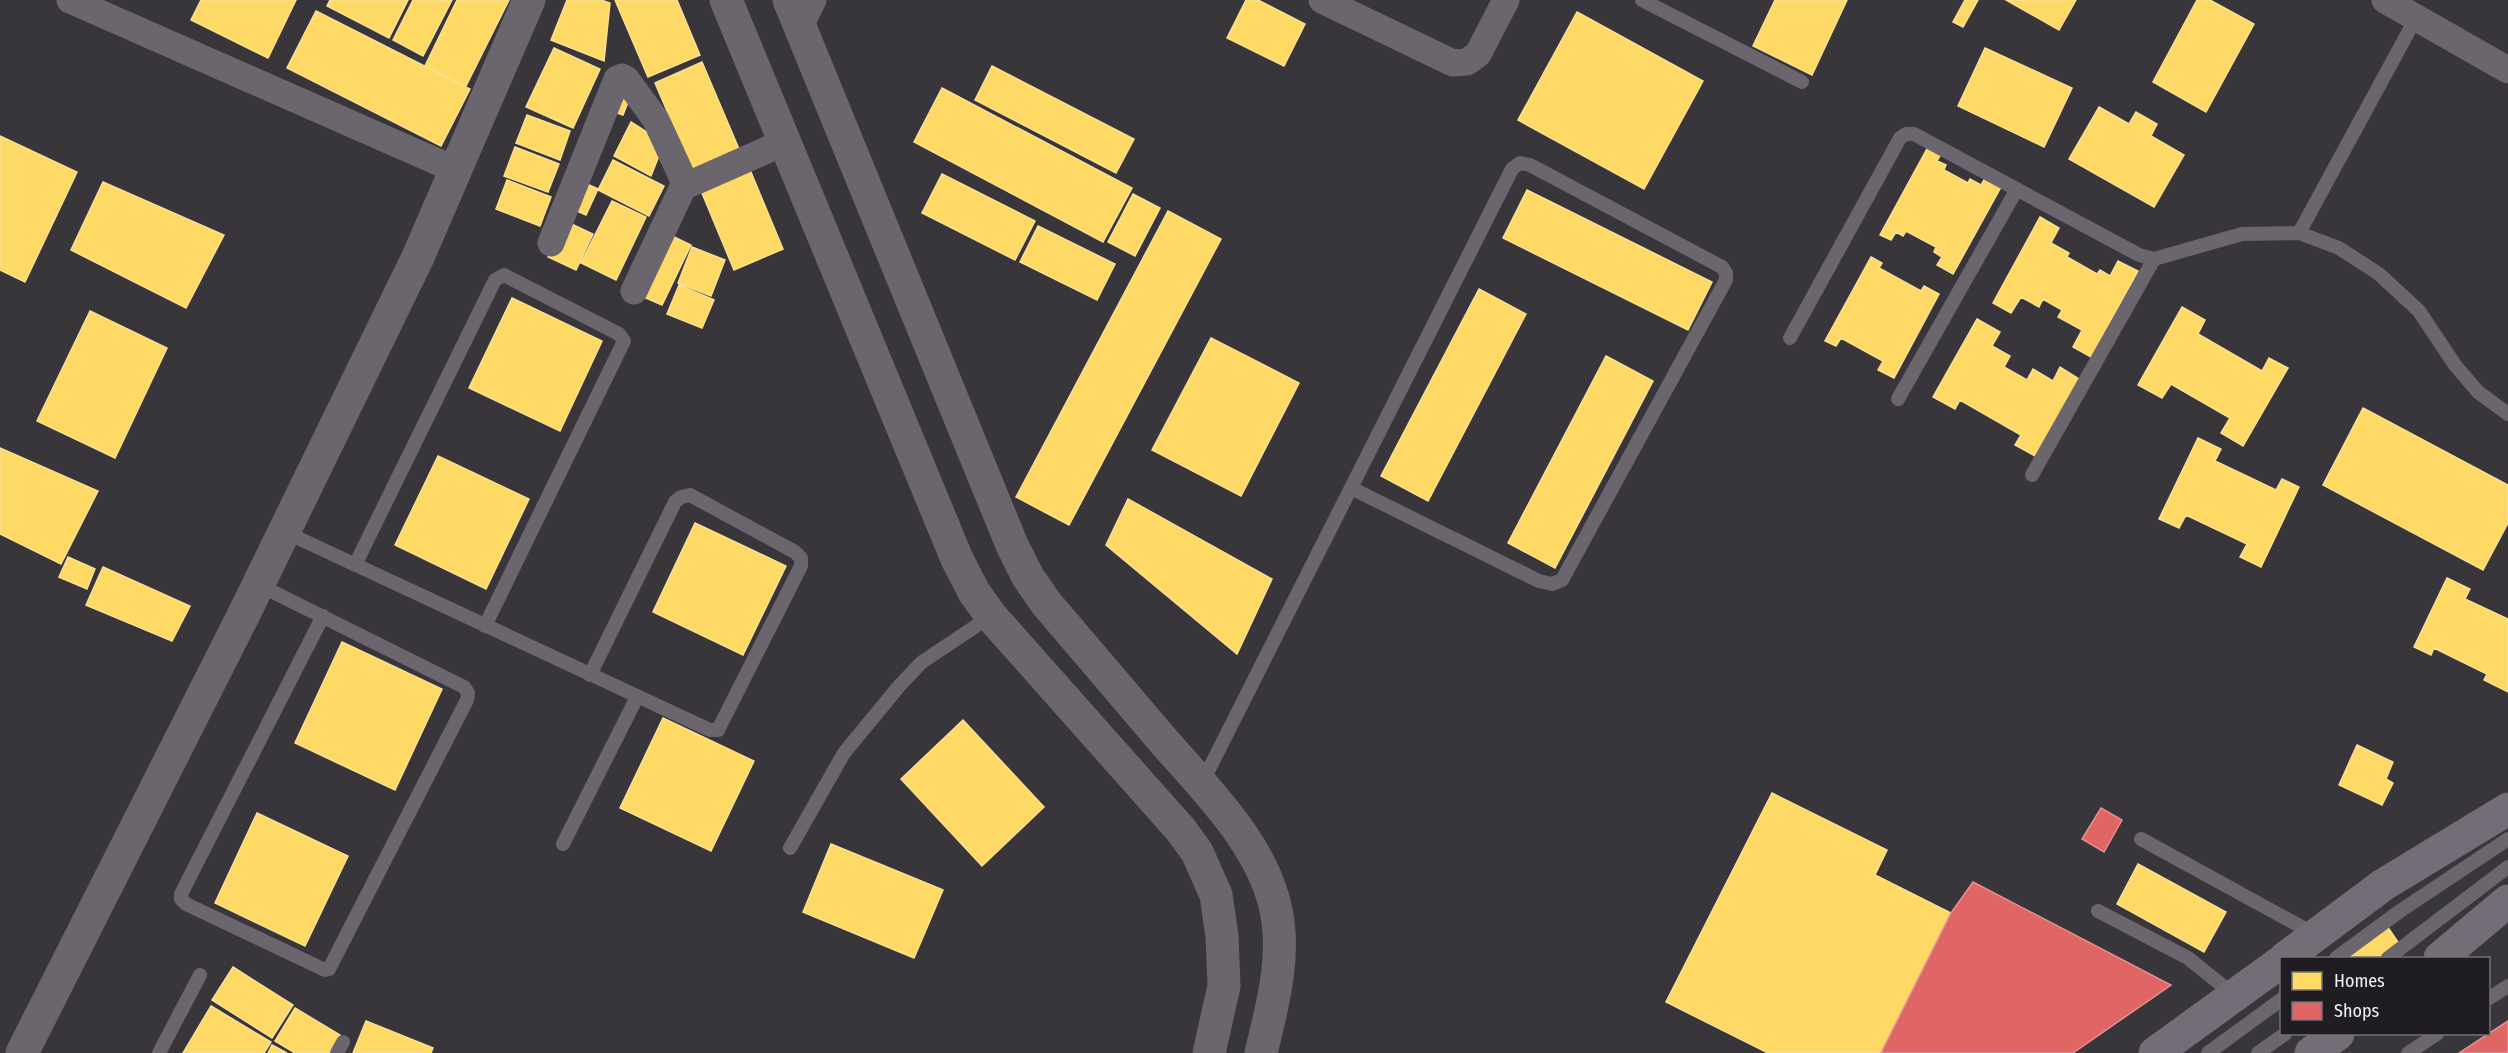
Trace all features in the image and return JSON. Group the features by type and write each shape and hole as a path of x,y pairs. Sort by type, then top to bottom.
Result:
{"main road":[{"path":"2293,957 2326,947 2383,885 2508,809"},
{"path":"2441,957 2508,901"},
{"path":"2155,1053 2280,962"},
{"path":"2311,1053 2337,1035"}],"street":[{"path":"70,0 456,170"},
{"path":"22,1053 259,585 418,257 530,0"},
{"path":"726,0 957,559 974,592 991,616 1181,830 1197,852 1216,895 1222,936 1224,986 1209,1053"},
{"path":"1322,0 1453,63 1467,62 1478,54 1506,0"},
{"path":"2399,6 2508,70"},
{"path":"801,9 1008,534 1028,577 1046,603 1233,822 1263,872 1276,910 1279,949 1275,995 1261,1053"},
{"path":"551,243 617,79 622,77 626,79 656,120 685,183 634,291"},
{"path":"685,183 690,183 785,142"}],"lane":[{"path":"1642,0 1802,82"},
{"path":"2299,233 2399,6"},
{"path":"1790,338 1900,138 1906,134 1914,134 2139,255 2154,259 2242,234 2299,233 2338,248 2379,274 2419,311 2455,365 2478,392 2508,414"},
{"path":"1201,785 1512,169 1520,163 1530,165 1722,267 1726,273 1726,280 1562,580 1552,584 1539,581 1351,488"},
{"path":"1898,399 2017,189"},
{"path":"2032,475 2154,259"},
{"path":"355,565 495,280 504,275 619,334 624,341 485,626"},
{"path":"285,532 485,626 637,697 710,730 718,730 801,566 801,558 795,552 690,495 681,497 675,502 590,675"},
{"path":"259,585 323,616 464,687 468,693 467,700 329,969 325,970 186,904 181,894 323,616"},
{"path":"790,848 844,753 900,685 922,662 991,616"},
{"path":"563,844 637,697"},
{"path":"2141,839 2326,947 2400,911 2508,839"},
{"path":"2389,957 2508,867"},
{"path":"2098,911 2188,958 2234,995"},
{"path":"159,1053 200,975"},
{"path":"2490,998 2508,986"},
{"path":"2208,1053 2280,1000"},
{"path":"2258,1053 2284,1035"},
{"path":"2408,1053 2435,1035"}],"building: Homes":[{"path":"201,0 296,0 268,58 191,20"},
{"path":"330,0 408,0 389,38 327,6"},
{"path":"413,0 452,0 423,56 393,40"},
{"path":"457,0 509,0 466,86 425,66"},
{"path":"567,0 601,0 610,3 604,61 551,40"},
{"path":"615,0 677,0 700,55 648,77"},
{"path":"1246,0 1258,0 1305,24 1284,66 1227,38"},
{"path":"1775,0 1847,0 1812,75 1753,46"},
{"path":"1965,0 1978,0 1963,27 1953,22"},
{"path":"2006,0 2076,0 2059,30"},
{"path":"2197,0 2210,0 2254,24 2206,112 2153,82"},
{"path":"316,11 470,89 441,146 287,68"},
{"path":"1577,12 1703,81 1644,189 1518,120"},
{"path":"554,48 600,69 573,128 526,107"},
{"path":"1985,48 2072,88 2044,147 1958,106"},
{"path":"702,62 742,156 695,176 655,83"},
{"path":"992,66 1134,139 1116,173 975,100"},
{"path":"942,88 1132,188 1103,242 914,142"},
{"path":"615,91 630,97 623,115 608,110"},
{"path":"2099,107 2129,124 2136,112 2157,124 2151,136 2184,155 2154,207 2069,159"},
{"path":"527,115 570,131 560,160 516,143"},
{"path":"631,122 664,143 651,176 614,156"},
{"path":"0,136 77,172 25,282 0,270"},
{"path":"515,147 559,164 548,192 504,176"},
{"path":"1928,147 1941,154 1937,161 1946,165 1944,170 1968,183 1970,179 1981,185 1985,178 2001,187 1953,274 1937,265 1942,257 1934,252 1936,247 1906,231 1903,236 1896,232 1891,240 1880,235"},
{"path":"613,160 664,186 649,216 598,190"},
{"path":"748,165 783,249 734,270 699,186"},
{"path":"942,174 1035,221 1015,260 922,213"},
{"path":"507,180 551,197 540,226 496,209"},
{"path":"580,181 598,189 586,215 568,207"},
{"path":"103,182 224,235 186,308 71,250"},
{"path":"1527,190 1712,282 1688,330 1503,238"},
{"path":"1133,194 1160,208 1135,256 1108,242"},
{"path":"612,201 646,217 616,280 581,263"},
{"path":"1168,211 1221,239 1069,525 1016,497"},
{"path":"2040,217 2059,228 2051,243 2069,253 2067,257 2097,274 2100,270 2110,276 2118,261 2138,271 2091,357 2073,347 2082,330 2058,317 2062,310 2043,299 2039,307 2021,297 2011,313 1993,303"},
{"path":"565,221 593,234 576,270 548,257"},
{"path":"1038,226 1115,264 1097,300 1020,262"},
{"path":"666,233 691,245 662,305 637,294"},
{"path":"692,247 725,260 711,296 678,283"},
{"path":"1871,257 1882,263 1879,268 1921,291 1924,286 1939,294 1894,378 1878,370 1883,361 1841,338 1836,346 1825,341"},
{"path":"679,285 714,300 702,328 667,314"},
{"path":"1479,289 1526,314 1428,501 1381,476"},
{"path":"512,298 602,341 560,431 469,388"},
{"path":"2182,307 2205,320 2198,334 2262,371 2269,358 2288,368 2243,446 2221,433 2230,418 2171,384 2162,398 2138,385"},
{"path":"90,311 167,348 115,458 37,421"},
{"path":"1977,319 2000,332 1992,346 2010,356 2004,367 2027,380 2033,369 2053,381 2060,367 2079,379 2035,456 2015,445 2021,435 1960,400 1955,409 1933,397"},
{"path":"1211,338 1299,383 1241,496 1152,450"},
{"path":"1606,356 1653,381 1555,568 1508,543"},
{"path":"2363,408 2508,485 2508,523 2483,570 2323,485"},
{"path":"2198,438 2221,449 2215,461 2276,490 2282,479 2299,487 2261,567 2240,557 2247,544 2186,515 2179,528 2159,519"},
{"path":"0,448 98,491 61,564 0,534"},
{"path":"438,456 529,499 486,589 395,545"},
{"path":"1128,499 1272,579 1237,654 1106,545"},
{"path":"695,523 786,566 743,655 653,612"},
{"path":"68,557 95,569 87,589 59,577"},
{"path":"103,567 190,606 172,641 86,605"},
{"path":"2447,578 2470,589 2465,599 2508,619 2508,692 2484,680 2487,674 2434,648 2431,655 2414,647"},
{"path":"342,642 442,689 395,790 295,743"},
{"path":"663,718 754,761 711,851 620,808"},
{"path":"963,720 1044,807 982,866 901,779"},
{"path":"2357,745 2393,762 2386,779 2393,783 2382,805 2339,785"},
{"path":"1772,793 1887,850 1875,875 1951,913 1881,1053 1768,1053 1666,1002"},
{"path":"257,813 348,856 305,946 215,903"},
{"path":"831,844 943,890 914,958 803,912"},
{"path":"2138,864 2226,912 2204,952 2117,904"},
{"path":"2387,926 2400,945 2382,957 2345,957"},
{"path":"233,967 293,1005 272,1038 212,1000"},
{"path":"211,1006 271,1042 264,1053 183,1053"},
{"path":"295,1008 340,1035 329,1053 295,1053 275,1041"},
{"path":"366,1021 433,1048 431,1053 353,1053"},
{"path":"272,1045 287,1053 268,1053"}],"building: Shops":[{"path":"2101,808 2122,820 2104,852 2082,839"},
{"path":"1973,882 2171,985 2073,1053 1881,1053 1951,913"},
{"path":"2508,1021 2508,1053 2459,1053 2490,1035"}]}
